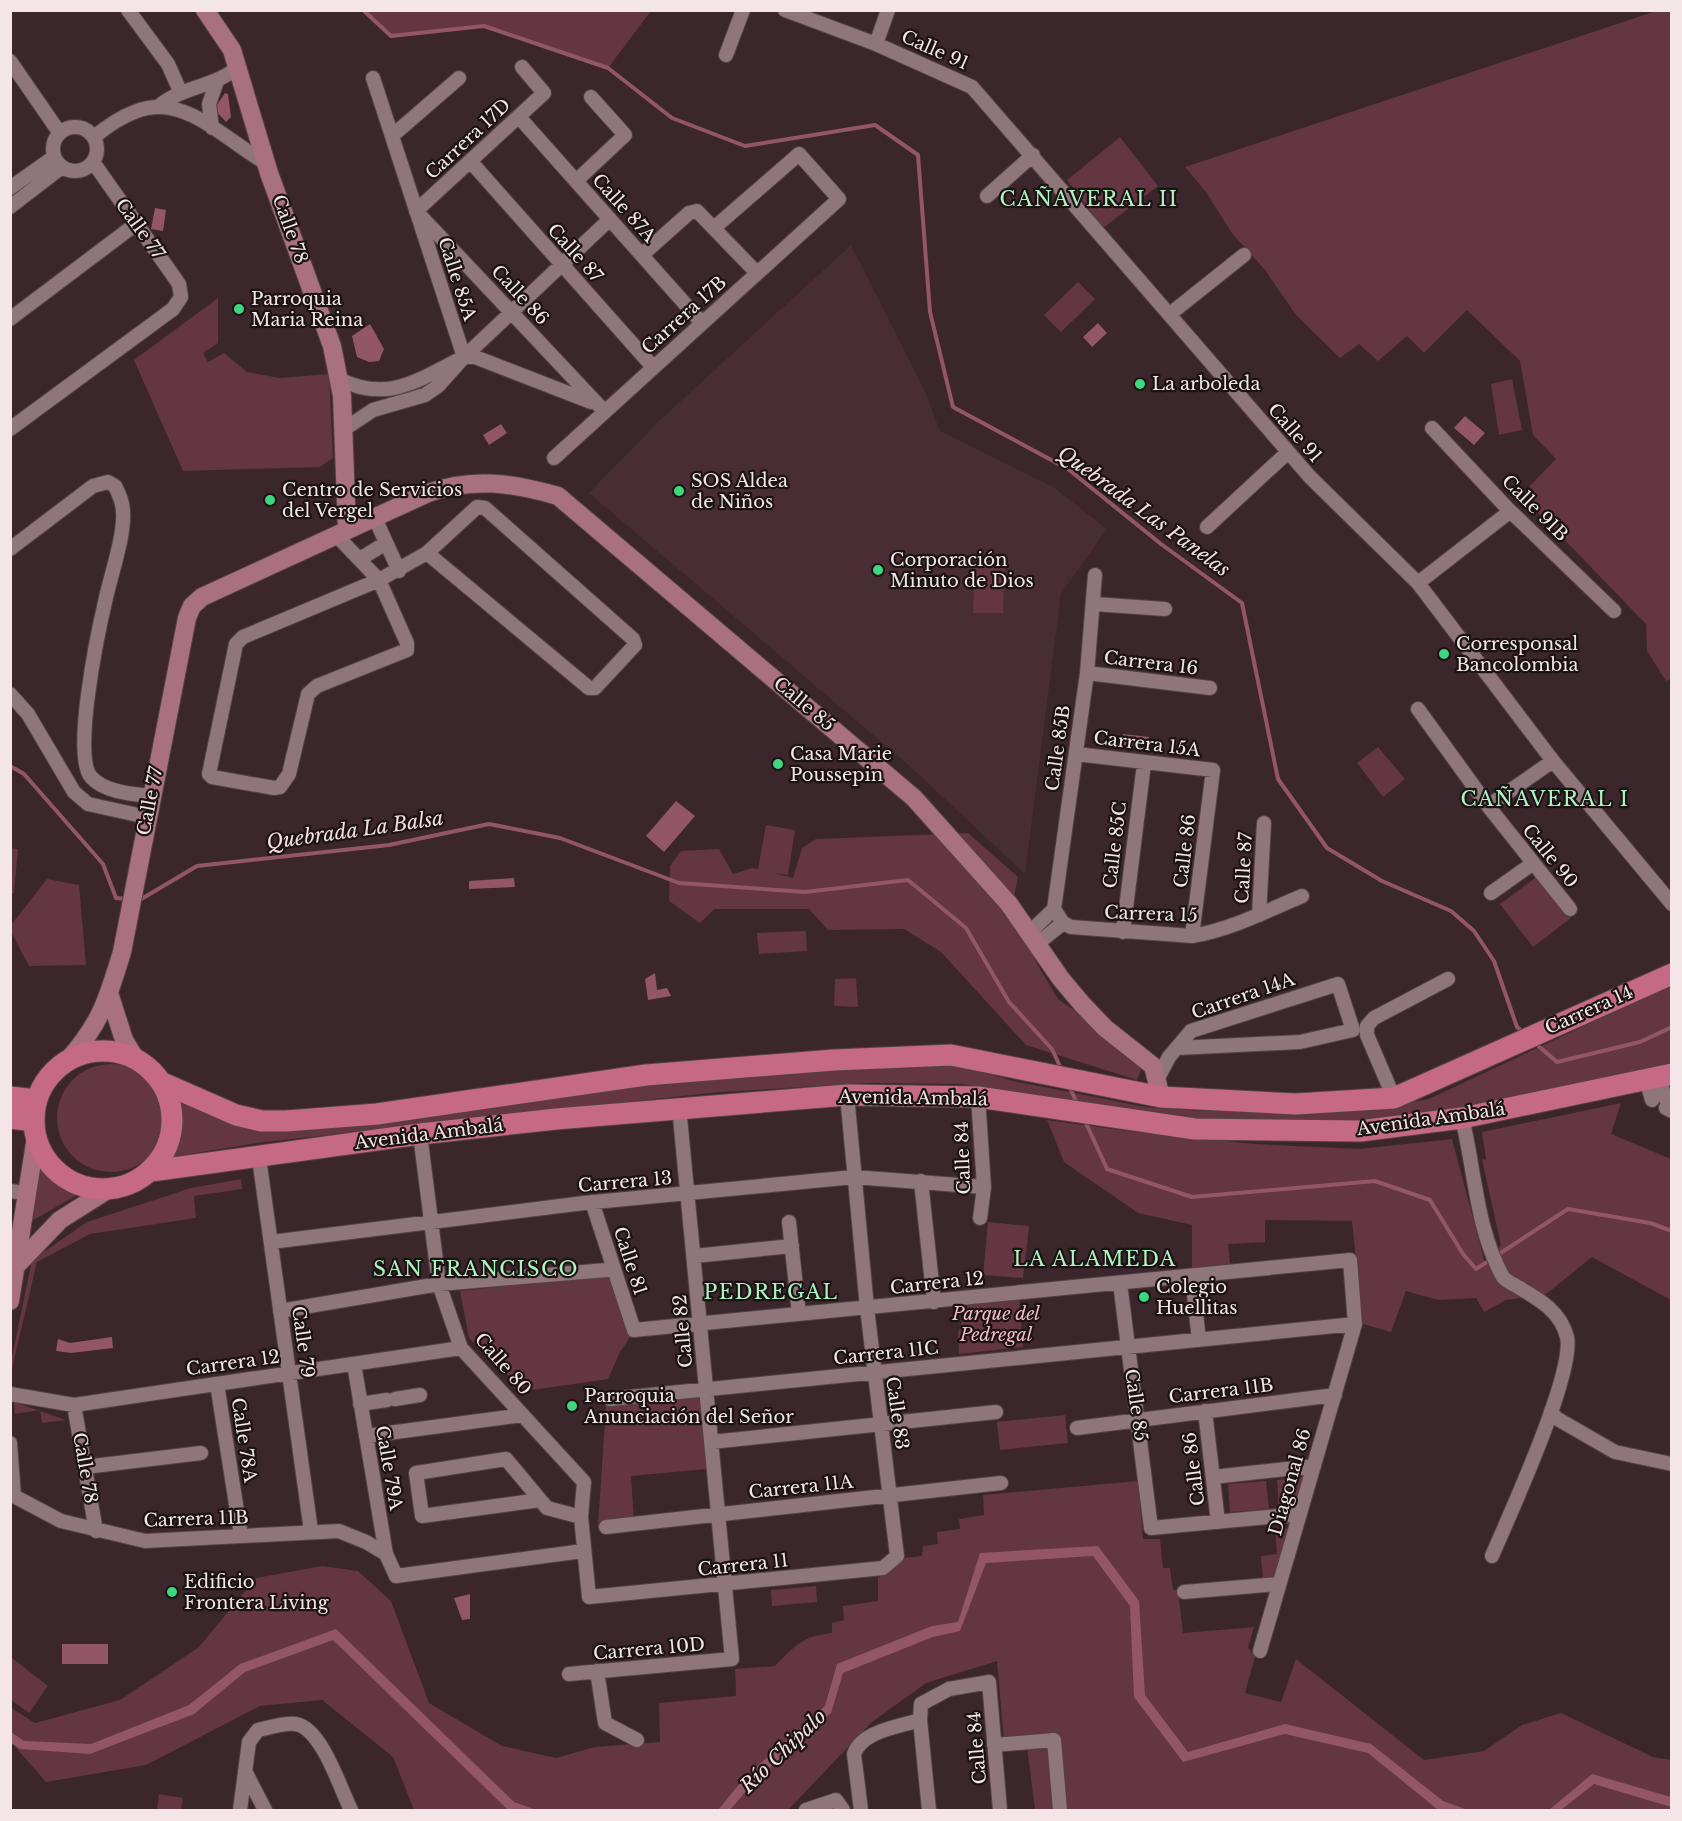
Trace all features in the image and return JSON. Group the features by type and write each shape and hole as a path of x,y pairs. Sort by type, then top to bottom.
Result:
{"main road":[{"name":"Carrera 14","path":"1508,1049 1551,1026 1671,974"},
{"name":"Avenida Ambalá","path":"163,1083 236,1115 262,1121 377,1114 646,1075 834,1060 951,1055 1105,1086 1159,1089 1296,1104 1394,1098 1508,1049"},
{"path":"112,1051 135,1058 150,1068 163,1083 170,1100 172,1129 163,1156 151,1171 131,1183 109,1189 90,1188 71,1181 56,1170 43,1155 35,1130 36,1100 44,1084 68,1060 90,1052 112,1051"},
{"name":"Avenida Ambalá","path":"151,1171 259,1158 420,1134 679,1107 847,1095 978,1097 1195,1129 1360,1131 1462,1118 1659,1076"},
{"path":"10,1097 36,1100"},
{"path":"10,1118 35,1130"}],"street":[{"path":"128,10 168,64 180,92"},
{"name":"Calle 78","path":"205,10 232,50 267,164 332,346 339,380 343,430 341,532"},
{"path":"726,55 743,10"},
{"name":"Calle 91","path":"784,10 876,44 972,87 1288,452 1418,583 1553,761 1671,904"},
{"path":"876,44 888,10"},
{"path":"159,105 180,92 218,81 238,66"},
{"name":"Carrera 17D","path":"416,211 544,93 522,67"},
{"path":"13,70 59,132"},
{"name":"Calle 85A","path":"373,78 464,357"},
{"path":"392,136 459,78"},
{"path":"212,128 209,104 218,81"},
{"path":"576,181 625,135 591,98"},
{"path":"93,137 116,119 140,108 159,105 181,109 267,164"},
{"name":"Calle 87A","path":"519,117 702,323"},
{"path":"78,127 93,137 97,150 93,162 75,171 58,162 53,144 59,132 78,127"},
{"name":"Carrera 17B","path":"554,458 600,408 653,367 839,199 799,154 716,227"},
{"path":"987,196 1033,155"},
{"path":"10,188 58,162"},
{"path":"10,207 58,162"},
{"name":"Calle 77","path":"10,429 173,309 181,297 179,284 93,162"},
{"name":"Calle 87","path":"471,162 653,367"},
{"name":"Calle 86","path":"416,211 600,408"},
{"path":"642,255 688,213 697,211 716,227 758,273"},
{"path":"343,430 356,418 385,406 424,395 438,386 464,357 610,219"},
{"path":"10,319 136,224"},
{"path":"1170,314 1244,255"},
{"path":"339,380 362,389 393,390 422,379 464,357 475,357 600,408"},
{"path":"382,391 385,406"},
{"name":"Calle 91B","path":"1432,428 1508,509 1614,611"},
{"path":"1207,527 1288,452"},
{"path":"10,549 93,486 108,482 115,486 121,497 124,514 95,648 85,713 84,761 88,775 96,782 115,790 151,796"},
{"name":"Calle 85","path":"192,606 202,597 374,516 447,486 488,482 524,486 558,496 914,798 1009,904 1082,1004 1105,1028 1153,1066 1159,1089"},
{"path":"341,532 360,559 379,580 407,643 407,650 317,686 309,694 289,774 280,787 274,788 210,776 236,644 243,637 379,580 399,571 427,553 472,508 485,508 633,639 634,645 595,688 590,688 427,553"},
{"path":"1418,583 1508,513 1508,509"},
{"path":"374,516 399,571"},
{"path":"360,559 386,543"},
{"name":"Calle 85B","path":"1054,909 1087,672 1095,575"},
{"path":"1094,604 1165,609"},
{"name":"Calle 77","path":"68,1060 92,1032 110,996 187,618 192,606"},
{"name":"Carrera 16","path":"1087,672 1210,688"},
{"path":"10,694 28,714 74,792 88,804 147,817"},
{"name":"Calle 90","path":"1418,709 1488,806 1569,909"},
{"name":"Carrera 15A","path":"1076,754 1144,764 1213,770"},
{"path":"1488,806 1553,761"},
{"name":"Calle 85C","path":"1122,932 1144,764"},
{"name":"Calle 86","path":"1192,936 1213,770"},
{"name":"Calle 87","path":"1259,915 1264,823"},
{"path":"1491,893 1532,864"},
{"name":"Carrera 15","path":"1063,923 1071,927 1192,936 1207,934 1302,896"},
{"path":"1054,909 1063,923 1033,938 1054,909"},
{"path":"1394,1098 1367,1035 1367,1026 1374,1018 1448,979"},
{"name":"Carrera 14A","path":"1338,984 1353,1030 1300,1042 1173,1052 1191,1031 1338,984"},
{"path":"110,996 124,1040 135,1058"},
{"path":"1159,1089 1173,1052"},
{"path":"1659,1076 1664,1104"},
{"name":"Calle 83","path":"847,1095 873,1372 897,1556"},
{"name":"Calle 84","path":"978,1097 984,1187 980,1218"},
{"name":"Calle 82","path":"679,1107 732,1659"},
{"path":"1462,1118 1488,1240 1504,1279 1547,1305 1560,1320 1567,1338 1568,1357 1551,1411 1492,1556"},
{"path":"10,1301 15,1266 18,1192 35,1130"},
{"name":"Calle 80","path":"420,1134 439,1284 461,1348 584,1482 580,1517 589,1597"},
{"name":"Calle 79","path":"259,1158 311,1531"},
{"name":"Carrera 13","path":"271,1242 432,1224 592,1202 854,1177 984,1187"},
{"path":"921,1181 934,1302"},
{"path":"15,1266 60,1220 109,1189"},
{"name":"Calle 81","path":"592,1202 634,1330"},
{"path":"789,1222 799,1314"},
{"path":"694,1256 792,1246"},
{"name":"Carrera 12","path":"634,1330 1350,1260 1355,1324"},
{"path":"280,1311 439,1284 607,1270"},
{"path":"1192,1276 1199,1340"},
{"name":"Calle 85","path":"1120,1283 1151,1528 1218,1522"},
{"name":"Carrera 11C","path":"610,1399 1355,1324"},
{"name":"Diagonal 86","path":"1260,1651 1355,1324"},
{"name":"Carrera 12","path":"10,1394 74,1406 461,1348"},
{"name":"Calle 79A","path":"354,1364 386,1554 396,1576 583,1551"},
{"name":"Calle 78A","path":"217,1384 241,1536"},
{"path":"360,1404 420,1395"},
{"name":"Carrera 11B","path":"1077,1428 1335,1395"},
{"name":"Calle 78","path":"74,1406 96,1531"},
{"name":"Calle 86","path":"1205,1411 1218,1522"},
{"path":"1551,1411 1556,1418 1615,1452 1671,1464"},
{"path":"711,1442 881,1426 996,1412"},
{"path":"366,1436 523,1414"},
{"path":"10,1443 12,1495"},
{"path":"85,1467 201,1453"},
{"path":"540,1500 422,1516 416,1473 506,1459 547,1508 580,1517"},
{"path":"1213,1477 1314,1466"},
{"name":"Carrera 11A","path":"606,1527 1001,1483"},
{"name":"Carrera 11B","path":"12,1495 61,1521 145,1541 339,1531 366,1542 386,1554"},
{"path":"1218,1522 1300,1514"},
{"name":"Carrera 11","path":"589,1597 725,1586 882,1568 897,1556"},
{"path":"1184,1592 1279,1584"},
{"name":"Carrera 10D","path":"569,1674 732,1659"},
{"path":"597,1671 604,1723 637,1740"},
{"name":"Calle 84","path":"920,1720 921,1704 949,1689 989,1682 1000,1810"},
{"path":"861,1810 854,1754 857,1745 864,1738 920,1720 929,1810"},
{"path":"240,1810 249,1742 258,1730 296,1724 311,1733 320,1744 351,1810"},
{"path":"994,1745 1054,1740 1060,1810"},
{"path":"245,1771 265,1810"},
{"path":"806,1810 836,1800 843,1810"}],"shaded area":[{"name":"Corporación Minuto de Dios","path":"851,245 924,389 940,431 1053,487 1107,529 1061,594 1025,874 913,769 589,493 659,421"}],"green space":[{"path":"363,11 651,11 608,68 484,26 391,36"},
{"path":"1656,11 1671,11 1671,679 1666,681 1647,651 1646,624 1521,495 1556,459 1533,435 1520,361 1467,310 1424,353 1407,336 1378,361 1359,344 1340,358 1296,315 1265,270 1231,232 1206,192 1185,167"},
{"path":"1120,137 1158,186 1103,228 1067,180"},
{"path":"1078,282 1095,299 1061,332 1044,315"},
{"path":"218,298 218,343 203,353 208,362 224,353 247,372 280,378 329,374 333,458 320,467 183,471 134,360"},
{"path":"1512,379 1522,430 1499,435 1491,384"},
{"path":"975,561 1005,562 1003,613 973,613"},
{"path":"1378,747 1405,779 1383,797 1357,763"},
{"path":"766,825 795,830 788,875 774,873 793,878 802,848 816,839 968,833 1018,877 1012,908 1036,962 1058,999 1145,1059 1137,1080 1026,1045 941,952 904,929 828,930 809,909 714,909 700,923 669,901 670,866 681,851 719,849 733,874 752,868 758,869"},
{"path":"10,848 18,849 14,893 11,893"},
{"path":"1539,875 1571,918 1533,947 1500,904"},
{"path":"47,879 79,885 86,965 29,966 11,932 11,925"},
{"path":"806,931 807,951 759,954 757,933"},
{"path":"856,978 858,1007 834,1006 835,979"},
{"path":"1671,985 1671,1064 1594,1083 1430,1114 1344,1123 1191,1122 963,1084 870,1083 721,1092 541,1111 257,1143 170,1157 183,1131 180,1101 258,1128 651,1083 950,1063 1013,1081 1145,1107 1204,1111 1358,1111 1429,1099"},
{"path":"111,1064 132,1068 149,1080 161,1097 165,1118 161,1139 149,1156 132,1168 111,1172 90,1168 73,1156 61,1139 57,1118 61,1097 73,1080 90,1068"},
{"path":"1621,1103 1611,1134 1671,1159 1671,1300 1592,1257 1545,1295 1506,1300 1484,1312 1476,1298 1438,1300 1406,1291 1391,1332 1363,1324 1352,1221 1265,1220 1265,1242 1228,1244 1231,1272 1192,1276 1192,1225 1138,1213 1064,1162 1047,1120 1135,1132 1256,1144 1359,1149 1452,1139 1485,1263 1501,1245 1482,1160 1486,1159 1482,1132"},
{"path":"35,1166 66,1191 79,1194 30,1222"},
{"path":"241,1179 242,1189 194,1196 196,1218 90,1234 37,1262 11,1373 11,1361 32,1260 87,1222 191,1188"},
{"path":"988,1222 1029,1226 1023,1278 983,1275"},
{"path":"616,1273 632,1334 620,1352 608,1379 525,1391 469,1338 460,1291"},
{"name":"Parque del Pedregal","path":"1019,1297 1023,1347 959,1354 958,1333 969,1302"},
{"path":"702,1394 707,1469 631,1476 634,1521 598,1526 606,1405"},
{"path":"14,1402 38,1410 15,1414"},
{"path":"40,1411 66,1420 42,1423"},
{"path":"1065,1415 1068,1443 1000,1450 997,1422"},
{"path":"1305,1477 1295,1508 1279,1509 1277,1480"},
{"path":"1138,1481 1143,1539 1160,1539 1163,1568 1170,1568 1173,1590 1178,1590 1183,1633 1254,1627 1248,1647 1255,1657 1245,1693 1281,1702 1296,1659 1424,1760 1484,1751 1522,1725 1561,1713 1653,1757 1671,1760 1671,1810 1035,1810 1026,1739 1004,1741 997,1661 926,1683 872,1722 788,1810 414,1810 393,1757 322,1700 260,1706 146,1765 46,1782 11,1742 10,1707 35,1723 120,1700 199,1647 256,1578 322,1566 358,1571 391,1601 429,1703 502,1746 556,1758 595,1747 660,1742 659,1703 736,1696 735,1669 775,1666 806,1639 832,1633 832,1623 844,1620 843,1606 878,1601 878,1578 903,1558 922,1556 923,1546 938,1544 937,1532 960,1529 959,1519 984,1515 983,1495"},
{"path":"1266,1481 1269,1509 1230,1512 1228,1484"},
{"path":"1291,1528 1275,1579 1263,1580 1261,1556 1277,1554 1275,1529"},
{"path":"816,1586 817,1602 772,1606 771,1590"},
{"path":"11,1657 48,1686 29,1713 11,1700"},
{"path":"159,1794 183,1798 181,1810 157,1810"}],"water":[{"path":"225,93 228,94 231,117 226,122 214,109"},
{"path":"155,208 166,210 163,231 151,229"},
{"path":"1098,323 1107,333 1092,347 1083,337"},
{"path":"370,324 384,349 379,361 369,362 357,357 352,336"},
{"path":"1465,416 1485,433 1474,445 1454,428"},
{"path":"501,424 507,433 489,445 483,435"},
{"path":"1123,734 1149,737 1148,750 1121,747"},
{"path":"676,801 695,816 664,852 646,836"},
{"path":"514,878 515,887 469,889 469,881"},
{"path":"655,973 657,990 667,988 671,996 648,1000 645,979"},
{"path":"112,1337 113,1348 71,1353 56,1351 58,1339 70,1343"},
{"name":"Río Chipalo","path":"1098,1546 1139,1601 1145,1695 1188,1752 1285,1724 1371,1744 1443,1801 1468,1810 1437,1809 1368,1753 1285,1734 1183,1762 1134,1697 1130,1606 1093,1556 986,1563 960,1631 933,1637 843,1673 831,1713 752,1784 730,1810 718,1810 745,1777 825,1706 837,1664 932,1626 958,1622 980,1553"},
{"path":"470,1594 470,1619 462,1620 454,1598"},
{"path":"336,1629 514,1802 536,1810 508,1810 333,1640 245,1672 194,1714 90,1754 20,1749 11,1743 11,1732 24,1741 91,1744 189,1705 240,1664"},
{"path":"62,1644 108,1644 108,1664 62,1664"},
{"path":"1592,1774 1671,1797 1671,1807 1594,1784 1561,1810 1549,1810"}],"waterway":[{"name":"Quebrada Las Panelas","path":"363,10 391,36 484,26 608,68 672,118 745,146 875,125 918,155 930,312 953,407 1068,469 1161,544 1242,603 1278,779 1327,848 1382,881 1451,911 1474,931 1494,961 1517,1027 1523,1032"},
{"name":"Quebrada La Balsa","path":"10,766 24,774 103,864 116,898 128,899"},
{"name":"Quebrada La Balsa","path":"138,901 197,866 389,845 489,824 560,838 679,883 805,892 908,880 966,928 1009,1002 1052,1049 1062,1071"},
{"path":"1535,1043 1557,1062 1640,1042 1672,1027"},
{"name":"Quebrada La Balsa","path":"1069,1086 1077,1103"},
{"name":"Quebrada La Balsa","path":"1085,1121 1107,1169 1192,1197 1375,1181 1430,1200 1463,1254 1476,1269 1490,1260"},
{"path":"1496,1256 1568,1209 1650,1223 1672,1231"}],"place":[{"name":"Parroquia Maria Reina","path":"239,309"},
{"name":"La arboleda","path":"1140,384"},
{"name":"SOS Aldea de Niños","path":"679,491"},
{"name":"Centro de Servicios del Vergel","path":"270,500"},
{"name":"Corporación Minuto de Dios","path":"878,570"},
{"name":"Corresponsal Bancolombia","path":"1444,654"},
{"name":"Casa Marie Poussepin","path":"778,764"},
{"name":"Colegio Huellitas","path":"1144,1297"},
{"name":"Parroquia Anunciación del Señor","path":"572,1406"},
{"name":"Edificio Frontera Living","path":"172,1592"}],"district":[{"name":"CAÑAVERAL II","path":"1089,199"},
{"name":"CAÑAVERAL I","path":"1545,799"},
{"name":"LA ALAMEDA","path":"1095,1259"},
{"name":"SAN FRANCISCO","path":"476,1269"},
{"name":"PEDREGAL","path":"771,1292"}]}
